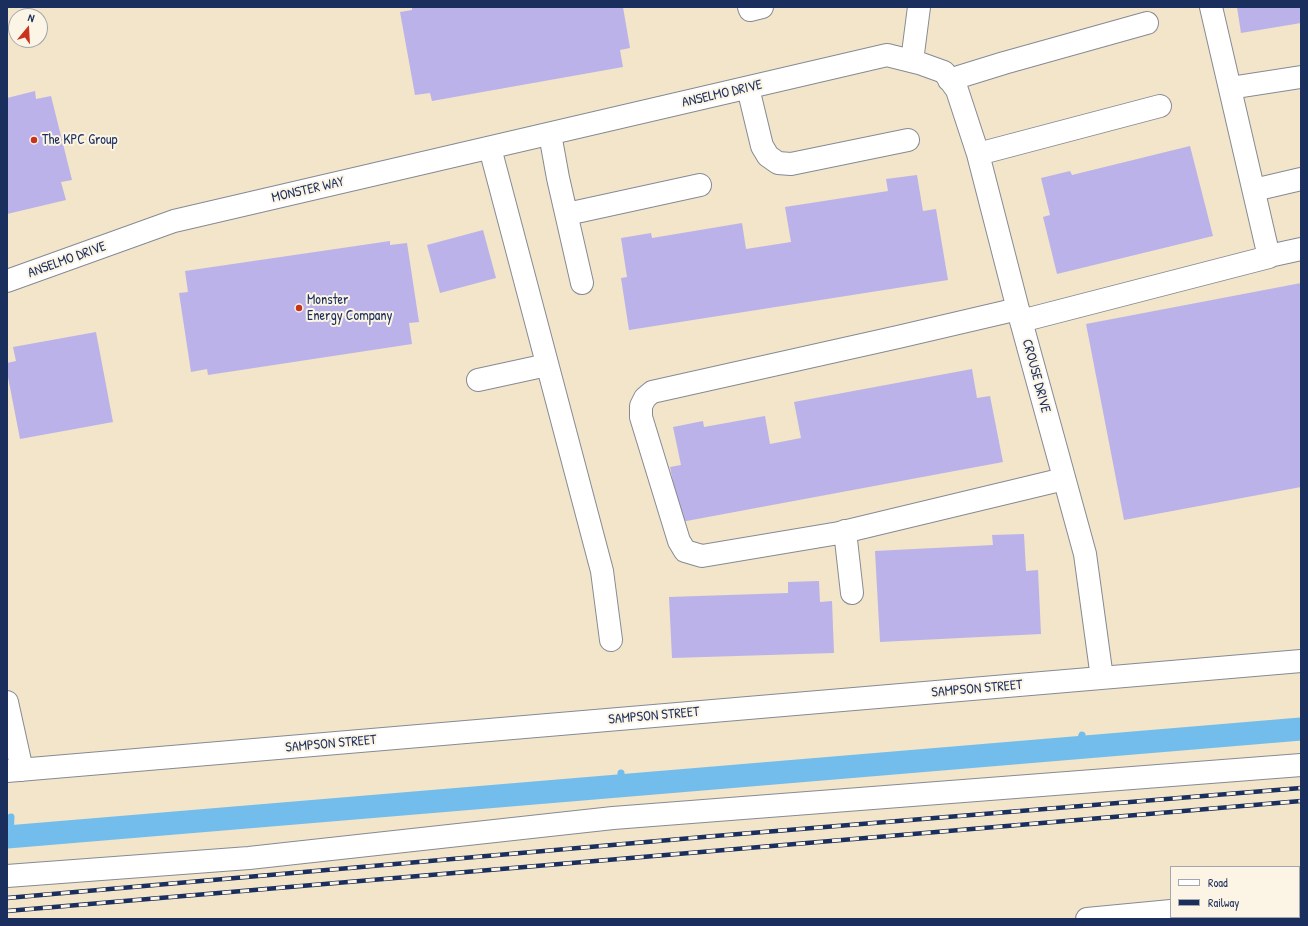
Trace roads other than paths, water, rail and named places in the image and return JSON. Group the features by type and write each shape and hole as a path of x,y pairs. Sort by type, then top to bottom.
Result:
{"street":[{"path":"749,7 750,10 762,7"},
{"path":"912,61 919,7"},
{"path":"1210,7 1269,256"},
{"path":"949,80 1147,23"},
{"name":"ANSELMO DRIVE","path":"490,148 887,56 912,61 944,72 949,80"},
{"path":"1230,88 1301,77"},
{"name":"CROUSE DRIVE","path":"949,80 957,90 978,154 1085,554 1102,678"},
{"path":"748,88 762,146 768,156 778,163 791,164 908,140"},
{"path":"978,154 1160,106"},
{"path":"550,134 558,178 582,283"},
{"path":"490,148 602,571 611,640"},
{"name":"MONSTER WAY","path":"127,238 174,221 490,148"},
{"path":"1254,190 1301,179"},
{"path":"567,214 700,185"},
{"name":"ANSELMO DRIVE","path":"7,281 127,238"},
{"path":"1064,478 845,531 702,556 685,551 679,541 641,417 641,406 645,398 652,392 898,337 1020,315 1301,249"},
{"path":"478,380 547,365"},
{"path":"845,531 852,593"},
{"name":"SAMPSON STREET","path":"14,770 1301,662"},
{"path":"7,702 14,770"},
{"path":"7,876 250,858 613,818 1301,765"},
{"path":"1087,919 1170,911"}],"waterway":[{"path":"7,837 1301,729"},
{"path":"1078,747 1082,735"},
{"path":"621,773 621,785"},
{"path":"10,837 11,817"}],"railway":[{"path":"7,898 715,836 1301,788"},
{"path":"7,911 1301,801"}],"place":[{"name":"The KPC Group","path":"34,140"},
{"name":"Monster Energy Company","path":"299,308"}]}
